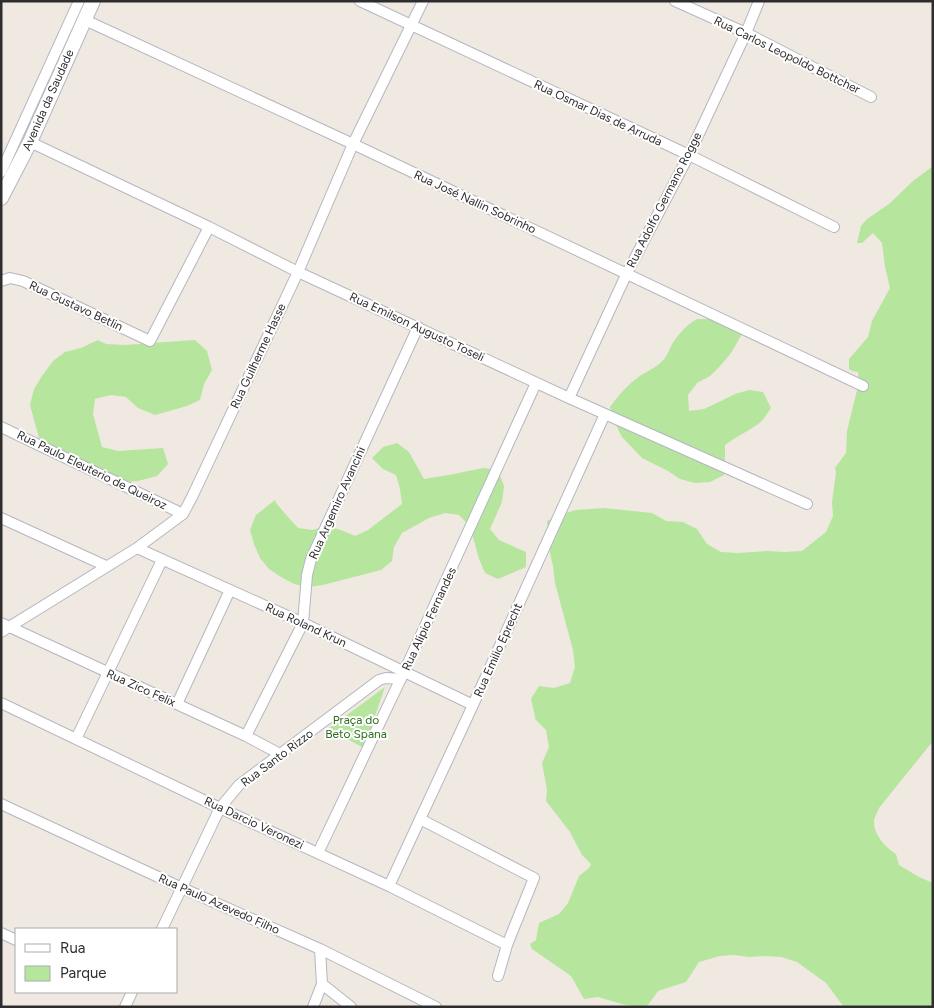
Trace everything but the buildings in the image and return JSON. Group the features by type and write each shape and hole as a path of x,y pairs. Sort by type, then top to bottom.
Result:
{"street":[{"path":"1,172 79,1"},
{"name":"Avenida da Saudade","path":"1,198 30,142 93,1"},
{"name":"Rua Osmar Dias de Arruda","path":"360,1 689,155 834,227"},
{"name":"Rua Guilherme Hasse","path":"4,628 137,548 183,514 298,272 353,144 423,1"},
{"name":"Rua Carlos Leopoldo Bottcher","path":"675,1 746,34 871,97"},
{"name":"Rua Adolfo Germano Rogge","path":"569,398 627,273 689,155 746,34 759,1"},
{"name":"Rua José Nallin Sobrinho","path":"85,20 353,144 863,386"},
{"name":"Rua Emilson Augusto Toseli","path":"30,142 209,227 298,272 569,398 807,504"},
{"name":"Rua Gustavo Betlin","path":"1,281 10,278 23,281 150,341 209,227"},
{"name":"Rua Argemiro Avancini","path":"246,736 303,623 306,575 311,559 418,327"},
{"name":"Rua Alipio Fernandes","path":"318,853 403,675 536,382"},
{"name":"Rua Emilio Eprecht","path":"389,886 605,414"},
{"name":"Rua Paulo Eleuterio de Queiroz","path":"1,427 183,514"},
{"path":"1,518 106,566"},
{"name":"Rua Roland Krun","path":"137,548 303,623 403,675 473,705"},
{"path":"76,739 162,560"},
{"path":"177,704 230,590"},
{"name":"Rua Zico Felix","path":"4,628 107,672 246,736 280,754"},
{"name":"Rua Santo Rizzo","path":"162,928 220,808 239,786 379,680 403,675"},
{"name":"Rua Darcio Veronezi","path":"1,703 220,808 389,886 507,945"},
{"name":"Rua Paulo Azevedo Filho","path":"1,804 182,888 320,949 436,1007"},
{"path":"420,818 534,878 507,945 498,976"},
{"path":"1,933 15,940"},
{"path":"313,1007 322,984 320,949"},
{"path":"322,984 350,1007"},
{"path":"125,1007 131,993"}],"green space":[{"path":"933,166 933,741 879,808 874,825 884,844 896,854 899,865 933,883 933,1007 844,1007 826,983 797,962 781,957 734,955 720,956 699,962 686,982 658,991 648,1005 642,1007 622,1004 598,997 584,999 571,976 532,949 530,944 536,940 539,923 559,914 568,903 579,876 591,864 582,855 570,832 546,801 547,790 542,763 549,747 546,730 535,719 531,699 539,686 554,688 570,683 575,667 573,650 555,583 549,549 547,521 576,510 604,508 652,513 666,521 683,522 697,529 707,544 721,552 738,553 802,551 826,532 833,516 832,502 835,468 846,453 847,431 859,382 858,372 849,369 849,359 868,337 872,321 890,288 882,243 873,233 862,243 857,243 861,226 867,219 889,204 913,181"},
{"path":"697,319 718,319 742,334 731,353 721,365 710,376 697,383 688,395 689,411 704,409 735,394 749,390 763,392 771,408 762,421 725,445 724,475 710,482 695,483 680,479 642,458 622,437 610,407 632,383 662,361 680,333"},
{"path":"98,340 106,344 124,345 195,340 207,351 212,370 204,384 200,400 187,406 155,415 138,408 126,397 111,395 95,399 93,414 102,447 118,451 163,448 168,464 157,476 138,481 123,482 45,450 39,438 30,405 34,389 53,361 65,352 81,348"},
{"path":"397,443 409,452 424,479 483,468 498,470 504,486 502,502 490,529 499,540 526,552 526,567 498,579 485,573 470,526 459,515 445,513 429,518 402,533 394,547 392,561 381,570 308,587 294,584 269,569 260,558 250,530 256,515 275,500 298,528 312,530 327,526 355,536 368,530 402,504 396,475 383,469 372,458 383,447"},
{"name":"Praça do Beto Spana","path":"385,687 364,748 328,729"}]}
